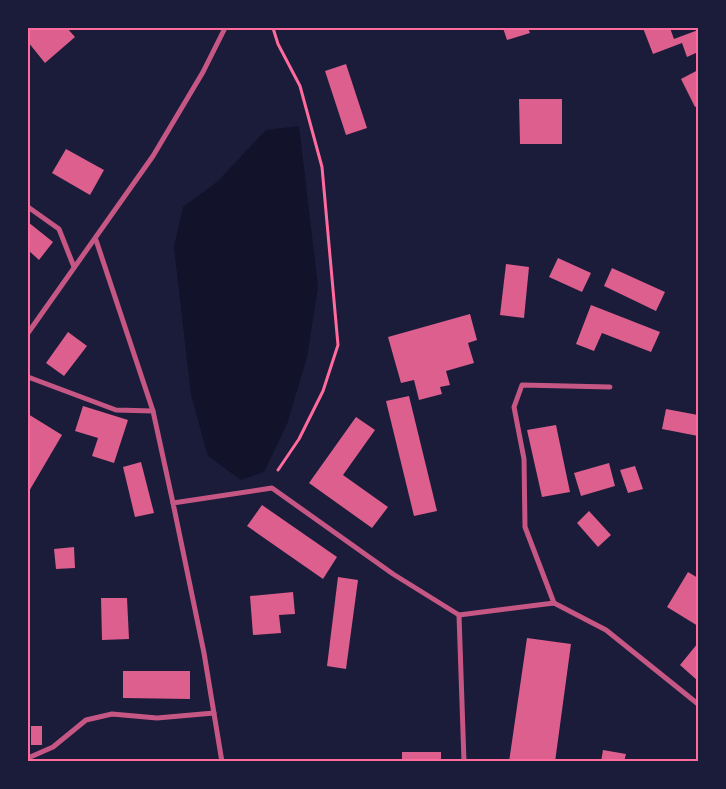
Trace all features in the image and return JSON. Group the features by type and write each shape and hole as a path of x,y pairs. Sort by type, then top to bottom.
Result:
{"street":[{"path":"28,333 74,267 96,240 153,156 203,72 225,28"},
{"path":"28,207 59,229 74,267"},
{"path":"96,240 153,411 204,653 222,762"},
{"path":"28,377 116,410 153,411"},
{"path":"554,604 525,527 524,459 514,407 522,385 610,386"},
{"path":"173,503 272,488 393,574 459,615 554,604 606,630 698,704"},
{"path":"459,615 464,762"},
{"path":"28,758 52,747 86,720 112,714 157,718 214,713"}],"path":[{"path":"272,488 280,465 299,439 323,391 338,345 322,167 300,86 278,44 273,28"}],"shaded area":[{"path":"299,126 318,287 307,357 287,424 264,472 241,480 208,456 191,395 174,247 183,207 217,182 266,130"}],"building":[{"path":"30,28 67,28 75,37 45,63 28,42 28,30"},
{"path":"503,28 528,28 530,33 507,40"},
{"path":"643,28 670,28 674,39 698,30 698,52 687,57 682,43 653,54"},
{"path":"346,64 367,128 346,135 325,71"},
{"path":"698,70 698,105 695,107 681,79"},
{"path":"519,99 562,99 562,144 520,144"},
{"path":"66,149 104,170 90,195 52,173"},
{"path":"28,222 53,242 39,260 28,250"},
{"path":"558,258 591,273 582,292 549,277"},
{"path":"506,264 529,267 524,318 500,315"},
{"path":"612,268 665,292 656,311 604,286"},
{"path":"591,305 660,332 651,352 602,333 594,351 576,344"},
{"path":"470,314 477,340 468,343 474,363 446,371 450,385 440,387 442,394 419,400 414,380 401,383 388,337"},
{"path":"68,332 87,346 64,376 46,363"},
{"path":"409,396 437,511 414,516 386,401"},
{"path":"83,406 128,420 114,463 92,456 98,438 75,431"},
{"path":"666,409 698,415 698,436 662,429"},
{"path":"28,414 62,435 28,493"},
{"path":"356,417 375,430 343,475 388,507 372,528 309,483"},
{"path":"556,425 570,492 542,497 527,430"},
{"path":"141,462 154,513 135,517 123,467"},
{"path":"609,463 615,486 581,496 574,473"},
{"path":"635,466 643,489 628,493 620,470"},
{"path":"262,505 337,557 323,579 247,526"},
{"path":"589,511 611,535 598,547 577,523"},
{"path":"74,547 75,568 56,569 54,549"},
{"path":"688,572 698,578 698,626 667,607"},
{"path":"338,577 358,580 346,669 327,666"},
{"path":"293,592 295,614 279,615 281,633 253,635 250,596"},
{"path":"101,598 127,598 129,639 102,640"},
{"path":"527,638 571,644 555,762 509,762"},
{"path":"698,643 698,681 680,665"},
{"path":"123,671 190,671 190,699 123,698"},
{"path":"31,726 42,726 42,745 31,745"},
{"path":"603,750 626,754 624,762 601,762"},
{"path":"402,752 441,752 441,762 402,762"}]}
